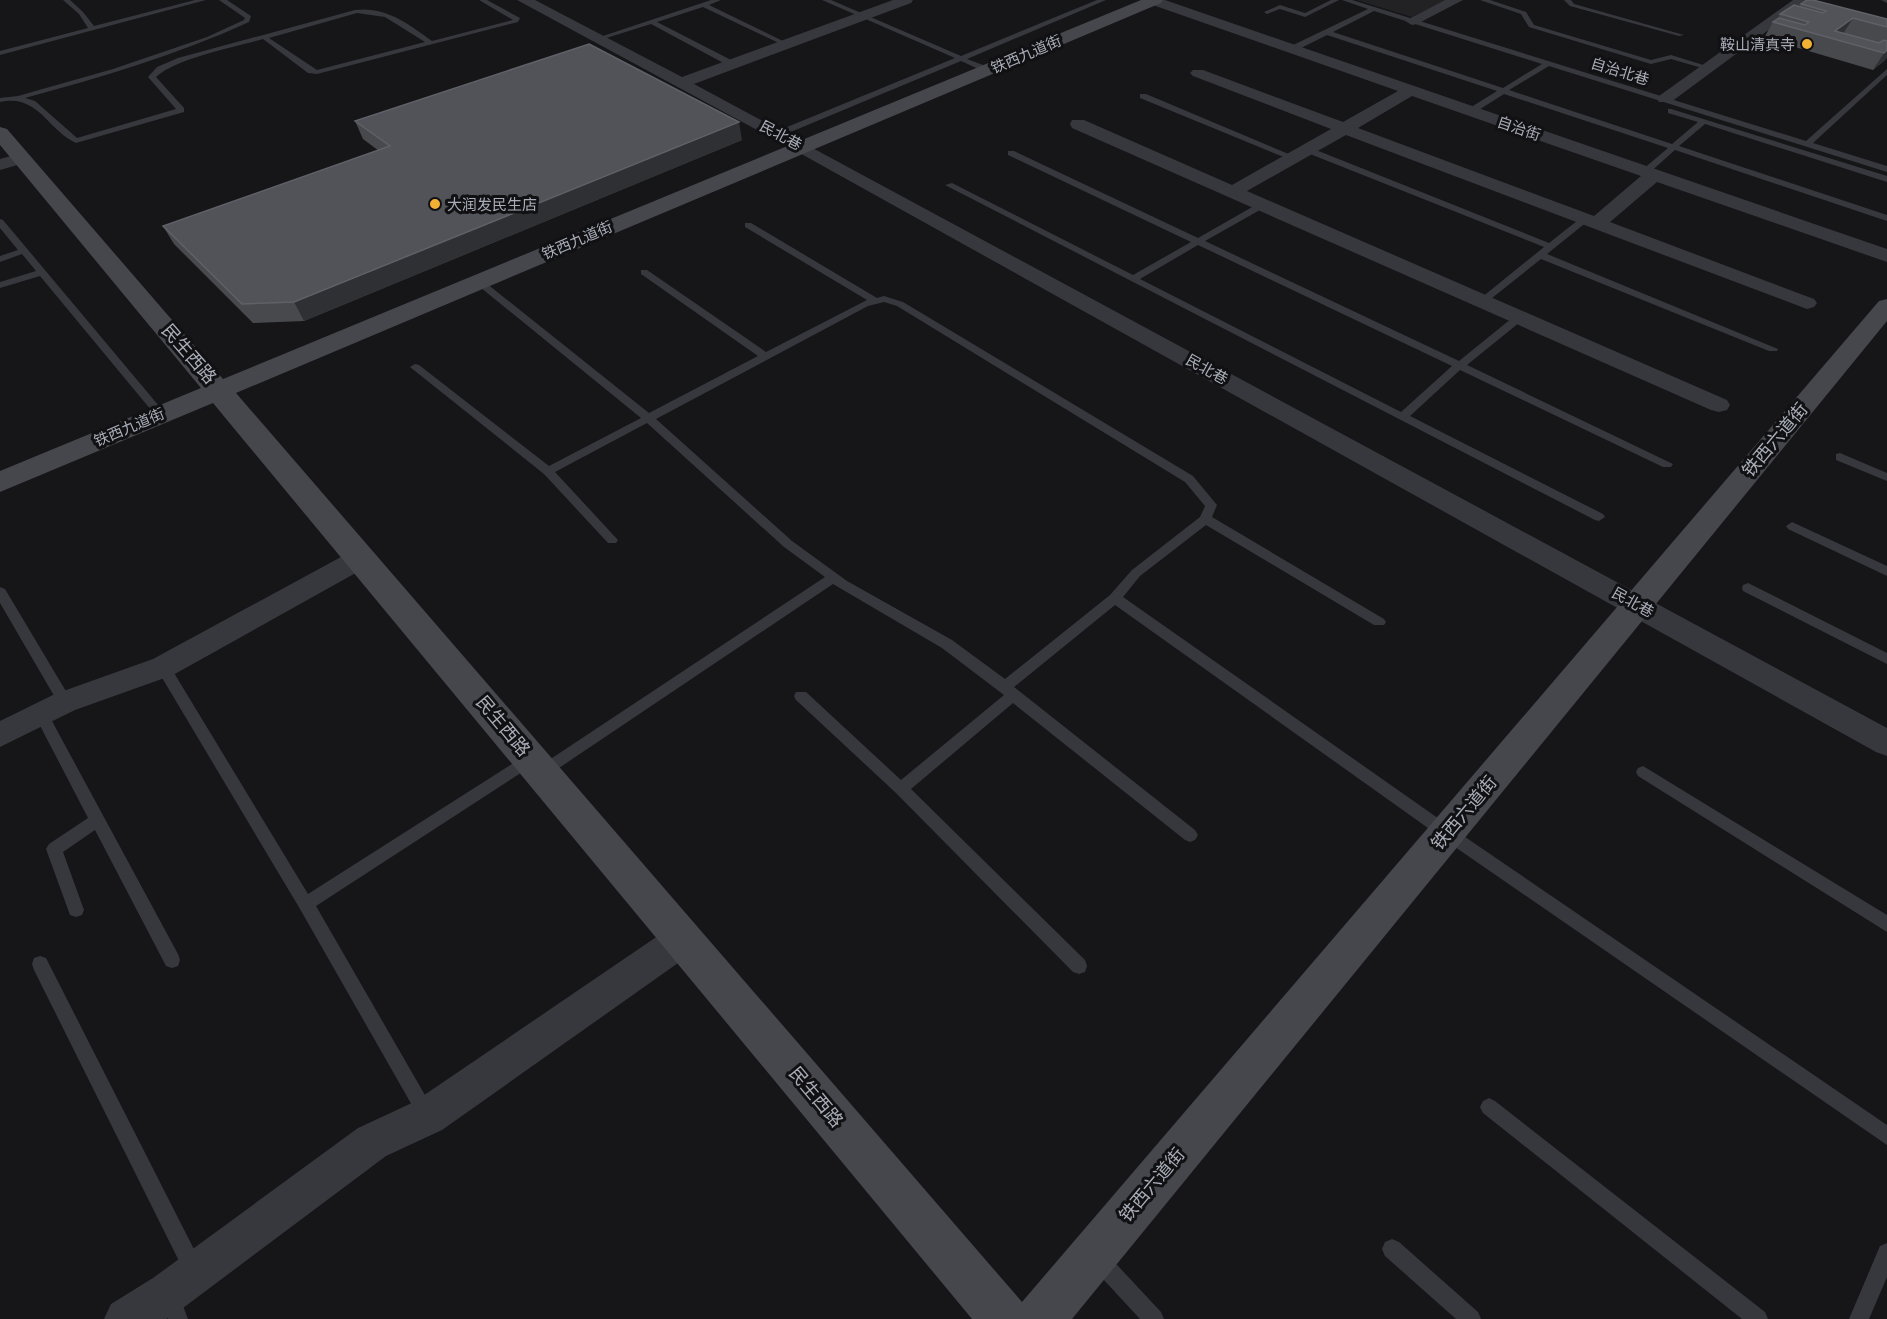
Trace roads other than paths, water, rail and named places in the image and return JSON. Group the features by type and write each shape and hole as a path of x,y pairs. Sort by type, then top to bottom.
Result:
{"main road":[{"name":"铁西九道街","path":"0,482 1154,0"},
{"name":"民生西路","path":"7,152 219,389 1004,1319"},
{"name":"铁西六道街","path":"1040,1319 1887,306"}],"street":[{"name":"民北巷","path":"524,0 802,147 1887,743"},
{"path":"681,83 906,0"},
{"name":"自治街","path":"1154,0 1887,256"},
{"path":"1412,21 1456,0"},
{"path":"1776,0 1798,2 1818,11"},
{"path":"1665,99 1798,2"},
{"path":"1198,73 1807,303"},
{"path":"1235,191 1411,90"},
{"path":"1078,124 1521,316 1719,405"},
{"path":"1590,221 1650,174"},
{"path":"0,735 53,708 164,667 361,558"},
{"path":"126,1319 180,1295 372,1142 428,1116 683,939"}],"lane":[{"path":"66,0 81,13 92,29"},
{"path":"0,52 186,2 203,0"},
{"path":"18,98 116,71 209,38 247,21 249,17 222,0"},
{"path":"264,37 317,72 516,21 517,18 482,0"},
{"path":"598,39 718,0"},
{"path":"825,0 988,69"},
{"path":"778,134 1103,0"},
{"path":"1267,12 1280,7 1305,15 1336,0"},
{"name":"自治北巷","path":"1346,0 1887,169"},
{"path":"1483,0 1524,13 1531,26 1542,30 1651,62 1671,57 1708,68"},
{"path":"1567,0 1572,5 1681,35"},
{"path":"704,5 785,44"},
{"path":"1292,49 1374,9"},
{"path":"0,100 14,97 32,103 76,141 182,110 152,77 160,69 181,60 357,12 373,10 386,13 431,42"},
{"path":"652,22 732,64"},
{"path":"1326,32 1887,218"},
{"path":"1471,111 1548,63"},
{"path":"1807,144 1887,71"},
{"path":"1571,79 1887,179"},
{"path":"1143,96 1551,247"},
{"path":"1650,174 1673,148 1704,121"},
{"path":"1011,153 1667,464"},
{"path":"950,185 1599,517"},
{"path":"1133,279 1264,204"},
{"path":"1484,300 1540,255 1590,221"},
{"path":"0,222 160,414"},
{"path":"748,225 875,301"},
{"path":"0,259 23,251"},
{"path":"1540,255 1773,349"},
{"path":"644,272 765,356"},
{"path":"0,285 41,273"},
{"path":"478,281 648,418 788,544 834,577 947,644 1190,835"},
{"path":"548,471 865,304 884,299 900,304 1189,479 1211,505 1205,519 1136,573 1115,598 901,789"},
{"path":"1402,417 1459,366 1521,316"},
{"path":"415,367 548,471 612,540"},
{"path":"1840,456 1887,477"},
{"path":"1205,519 1379,622"},
{"path":"1792,526 1887,571"},
{"path":"306,904 537,765 834,577"},
{"path":"1748,588 1887,659"},
{"path":"0,592 53,708 97,820 172,960"},
{"path":"1115,598 1447,833 1887,1136"},
{"path":"164,667 306,904 428,1116"},
{"path":"801,696 901,789 1079,966"},
{"path":"1643,772 1887,924"},
{"path":"76,910 54,849 97,820"},
{"path":"40,964 180,1295"},
{"path":"1490,1107 1758,1319"},
{"path":"1392,1249 1470,1319"},
{"path":"1859,1319 1887,1253"},
{"path":"1094,1255 1154,1319"}],"place":[{"name":"鞍山清真寺","path":"1807,44"},
{"name":"大润发民生店","path":"435,204"}]}
